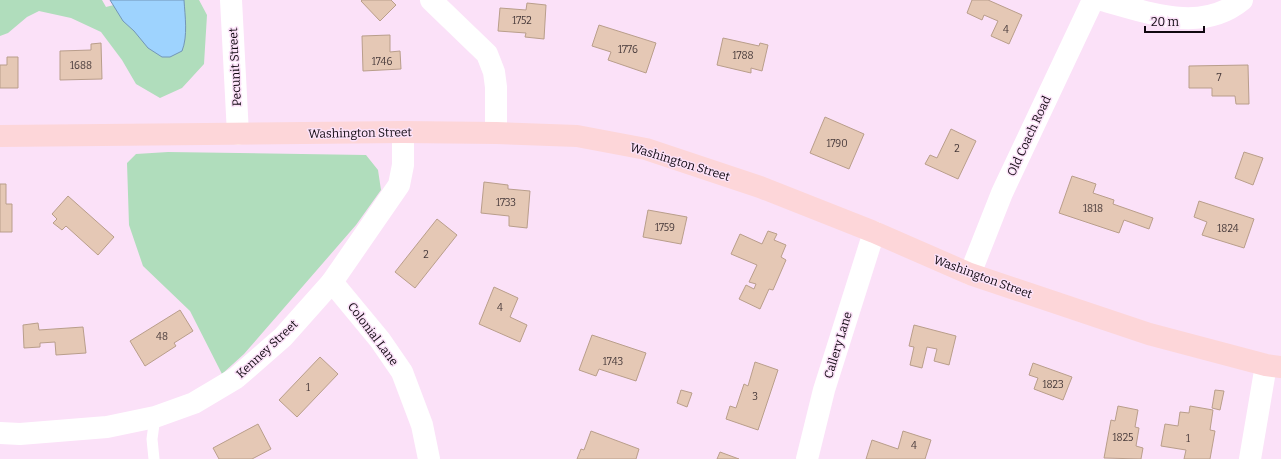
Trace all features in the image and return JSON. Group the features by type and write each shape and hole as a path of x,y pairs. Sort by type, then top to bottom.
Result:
{"main road":[{"name":"Washington Street","path":"0,136 403,132 577,136 646,149 760,188 874,232 970,274 1149,334 1273,366"}],"street":[{"name":"Pecunit Street","path":"232,0 238,134"},
{"path":"431,0 487,54 494,72 496,87 496,134"},
{"name":"Old Coach Road","path":"970,274 1002,193 1093,0"},
{"path":"1102,0 1167,17 1199,18 1232,8 1242,0"},
{"name":"Kenney Street","path":"0,434 20,434 107,426 155,417 194,403 236,378 283,337 332,282 399,185 403,165 403,132"},
{"name":"Callery Lane","path":"807,459 824,390 874,232"},
{"name":"Colonial Lane","path":"332,282 380,340 402,372 422,425 429,459"},
{"path":"1250,459 1273,366"}],"lane":[{"path":"154,459 152,439 155,417"}],"green space":[{"path":"0,0 102,0 106,7 133,0 199,0 207,15 204,64 182,88 160,98 136,84 122,60 101,32 71,18 39,11 27,17 8,33 0,36"},
{"path":"168,152 366,155 378,170 381,190 356,225 244,354 222,374 190,311 143,266 129,225 127,163 136,154"}],"water":[{"path":"110,0 184,0 186,32 182,51 170,57 162,57 148,48 134,31 123,21"}],"building":[{"path":"391,0 396,5 380,21 361,1"},
{"path":"972,0 988,0 1022,15 1009,44 991,36 998,21 984,15 982,20 967,13"},
{"path":"527,3 546,5 544,39 525,37 526,33 498,31 500,8 526,10"},
{"path":"599,25 656,43 646,73 608,60 611,52 592,46"},
{"path":"390,35 390,52 400,51 401,69 363,71 362,36"},
{"path":"723,38 759,46 760,43 768,45 762,71 751,68 751,73 717,65"},
{"path":"101,43 102,79 60,80 60,51 91,50 91,44"},
{"path":"7,57 18,57 18,88 0,88 0,65 7,65"},
{"path":"1248,65 1249,104 1236,104 1235,96 1212,96 1212,88 1189,88 1189,66"},
{"path":"825,117 864,134 849,169 810,153"},
{"path":"951,129 976,141 958,179 925,164 930,155 937,158"},
{"path":"1244,152 1263,158 1253,185 1235,178"},
{"path":"1072,176 1096,184 1093,193 1114,200 1113,204 1153,218 1149,229 1124,220 1119,233 1059,213"},
{"path":"484,182 508,185 508,189 530,191 527,228 509,226 509,216 481,213"},
{"path":"0,184 6,184 6,204 12,204 12,232 0,232"},
{"path":"68,196 114,237 98,255 66,226 62,230 53,223 57,219 52,214"},
{"path":"1199,201 1254,219 1244,248 1202,235 1207,222 1194,217"},
{"path":"648,210 687,217 681,244 643,237"},
{"path":"437,219 457,235 415,288 395,272"},
{"path":"768,231 777,234 774,240 786,245 781,257 786,260 773,290 769,289 760,309 739,299 746,285 754,289 756,284 749,282 757,265 731,254 740,234 762,244"},
{"path":"494,287 518,298 510,317 527,325 520,342 479,324"},
{"path":"180,310 193,331 174,343 176,346 145,366 130,341"},
{"path":"38,323 39,330 83,327 86,353 56,355 55,342 40,343 40,347 24,348 23,325"},
{"path":"914,325 956,336 949,365 934,361 937,349 927,347 922,368 910,365 914,347 909,346"},
{"path":"592,335 646,353 636,381 599,369 596,376 579,370"},
{"path":"320,357 338,374 297,417 279,400"},
{"path":"755,362 778,370 758,430 726,419 730,406 736,408 744,384 748,386"},
{"path":"1033,363 1072,377 1063,400 1034,389 1038,378 1029,375"},
{"path":"681,390 692,393 687,407 677,403"},
{"path":"1215,390 1224,391 1220,410 1212,408"},
{"path":"1118,406 1138,410 1135,427 1139,428 1136,446 1143,448 1141,459 1104,458 1111,420 1115,421"},
{"path":"1190,406 1213,410 1210,430 1215,431 1210,459 1184,459 1186,450 1161,446 1165,424 1178,426 1180,412 1189,413"},
{"path":"258,424 271,449 252,459 219,459 213,448"},
{"path":"591,431 639,449 636,459 577,459 581,449 584,450"},
{"path":"903,431 931,440 925,459 866,459 872,440 898,449"},
{"path":"720,452 739,459 717,459"}]}
